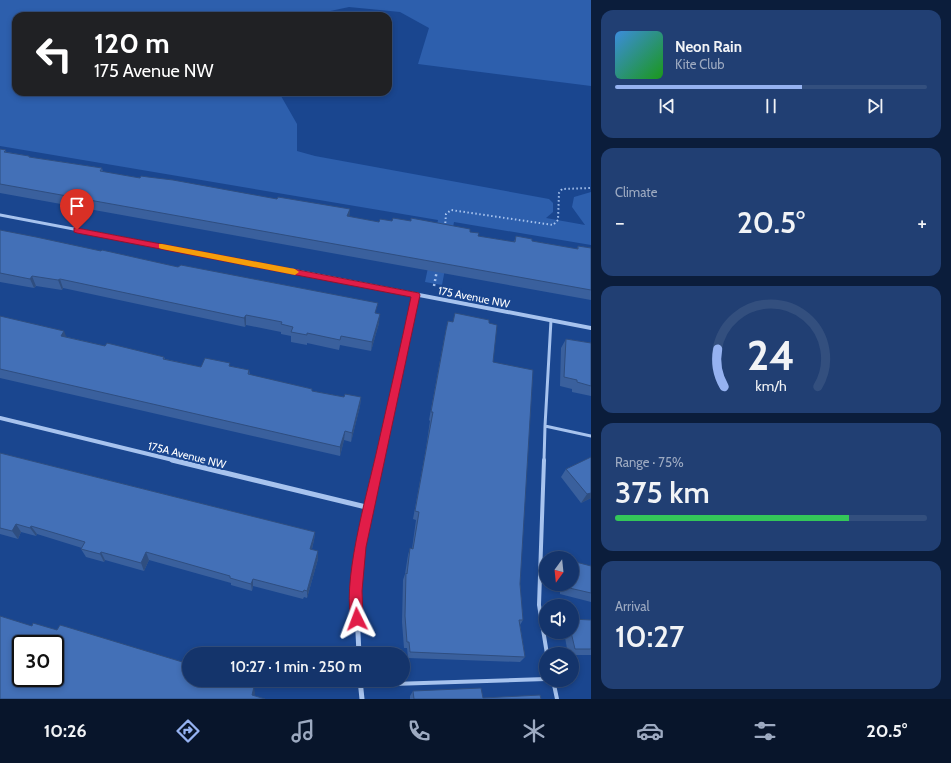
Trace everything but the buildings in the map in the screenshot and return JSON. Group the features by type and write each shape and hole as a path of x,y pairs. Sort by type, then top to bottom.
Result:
{"street":[{"name":"175 Avenue NW","path":"0,215 591,328"},
{"path":"359,647 356,591 361,547 416,295"},
{"name":"175A Avenue NW","path":"0,418 370,508"},
{"path":"361,687 362,699"}],"lane":[{"path":"546,647 539,605 539,583 550,320"},
{"path":"545,426 591,436"},
{"path":"410,681 539,679"},
{"path":"554,687 557,699"}],"path":[{"path":"444,228 446,214 451,210 553,225 558,220 559,193 562,189 591,188"},
{"path":"434,287 438,265"}],"shaded area":[{"path":"0,0 591,0 591,86 418,64 429,28 400,12 349,7 326,12 12,12 12,96 281,96 297,124 297,151 315,156 549,199 553,203 553,212 546,218 585,225 572,207 574,197 591,192 591,245 454,222 442,285 425,282 438,220 0,146"}],"slow traffic":[{"path":"162,246 295,272"}],"route":[{"path":"77,230 416,295 361,547 356,591 357,619"}]}
